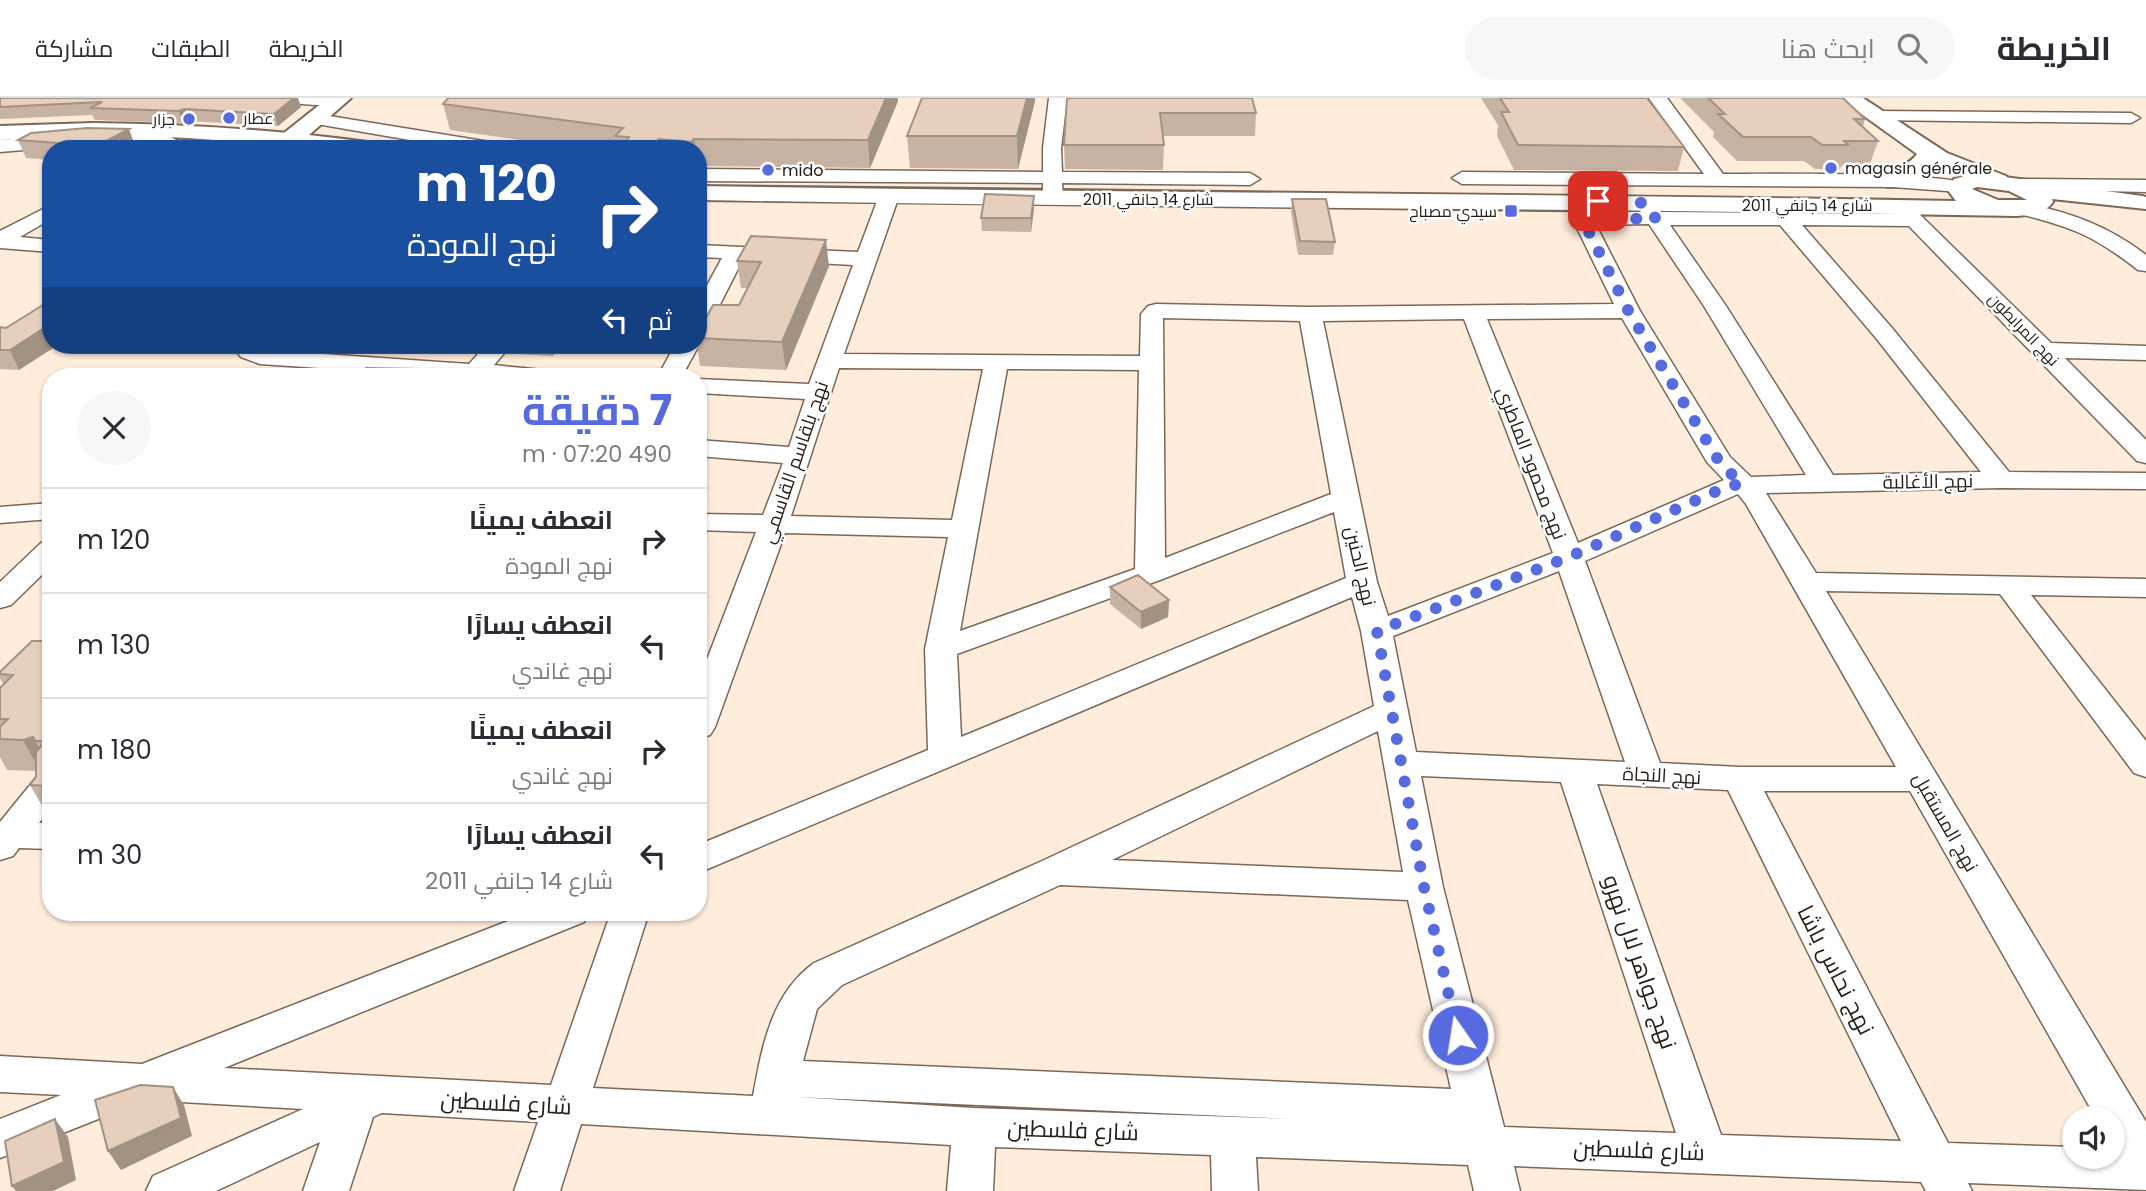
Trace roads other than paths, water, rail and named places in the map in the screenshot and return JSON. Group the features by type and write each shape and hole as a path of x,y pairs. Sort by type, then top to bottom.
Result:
{"main road":[{"path":"1849,98 1934,156 2022,198 2106,215 2145,197"},
{"path":"288,140 340,99"},
{"path":"11,139 171,140"},
{"path":"1893,181 1919,168 1934,156"},
{"path":"1934,156 1967,198 1977,202 2022,198 2145,197"},
{"name":"شارع 14 جانفي 2011","path":"707,193 889,196 1053,189 1598,201 1711,189 1895,194 1960,186 1976,180 2022,198"},
{"name":"شارع 14 جانفي 2011","path":"1598,201 1650,211 1906,213 2022,198"}],"street":[{"path":"291,98 340,99"},
{"path":"1053,189 1052,148 1058,98"},
{"path":"1658,98 1711,189"},
{"path":"2101,98 2146,129"},
{"path":"1876,116 2131,118"},
{"path":"317,119 442,140"},
{"path":"11,139 42,143"},
{"path":"85,140 171,140"},
{"path":"10,166 42,149"},
{"path":"707,175 1053,189 1250,179"},
{"path":"1462,178 1641,178 1711,189 1893,181 1960,186"},
{"name":"نهج بلقاسم القاسمي","path":"707,703 799,456 828,361 889,196"},
{"path":"2022,198 2105,234 2146,265"},
{"path":"1650,211 1786,220 1906,213"},
{"path":"1650,211 1715,306 1824,482"},
{"name":"نهج المستقبل","path":"1650,211 1584,222 1629,312 1720,463 1727,489 1760,504 2146,1163"},
{"name":"نهج المرابطون","path":"1906,213 1958,261 2143,449"},
{"path":"2106,215 2146,253"},
{"path":"0,241 42,216"},
{"path":"1786,220 1884,333 2001,480"},
{"path":"0,241 42,245"},
{"path":"707,251 866,259"},
{"path":"707,307 736,253"},
{"path":"1150,574 1152,314 1162,309 1310,314 1629,312"},
{"name":"نهج محمود الماطري","path":"1472,311 1569,557 1647,774"},
{"name":"نهج الحنين","path":"1310,314 1362,582 1377,631 1424,887 1497,1191"},
{"path":"2044,350 2146,353"},
{"path":"252,354 339,368"},
{"path":"479,368 491,354"},
{"path":"828,361 1153,363"},
{"path":"945,757 941,649 996,363"},
{"path":"707,386 819,392"},
{"path":"707,449 799,456"},
{"name":"نهج الأغالبة","path":"1727,489 1824,482 2146,481"},
{"path":"1377,631 1569,557 1727,489"},
{"path":"941,649 1150,574 1346,498"},
{"path":"0,515 42,512"},
{"path":"707,522 965,529"},
{"path":"0,599 42,558"},
{"path":"707,856 1362,582"},
{"path":"1804,582 2146,588"},
{"path":"2008,584 2146,765"},
{"path":"1390,712 1055,871 828,974 808,989 798,1006 775,1097 1480,1127"},
{"name":"نهج النجاة","path":"1402,763 1740,779 1921,779"},
{"name":"نهج جواهر لال نهرو","path":"1575,772 1705,1152"},
{"name":"نهج نحاس باشا","path":"1740,779 1941,1176"},
{"path":"4,841 42,794"},
{"path":"4,841 42,836"},
{"path":"1055,871 1424,887"},
{"path":"0,1139 547,921"},
{"path":"537,1191 563,1105 628,921"},
{"name":"شارع فلسطين","path":"0,1074 143,1080 365,1101 563,1105 775,1097 974,1126 1232,1136 1480,1127 1941,1176 2146,1170"},
{"path":"169,1191 365,1101"},
{"path":"326,1191 365,1101"},
{"path":"971,1191 974,1126"},
{"path":"1232,1136 1235,1191"}],"place":[{"name":"عطار","path":"229,118"},
{"name":"جزار","path":"189,119"},
{"name":"magasin générale","path":"1831,168"},
{"name":"mido","path":"768,170"},
{"name":"سيدي مصباح","path":"1511,211"}]}
